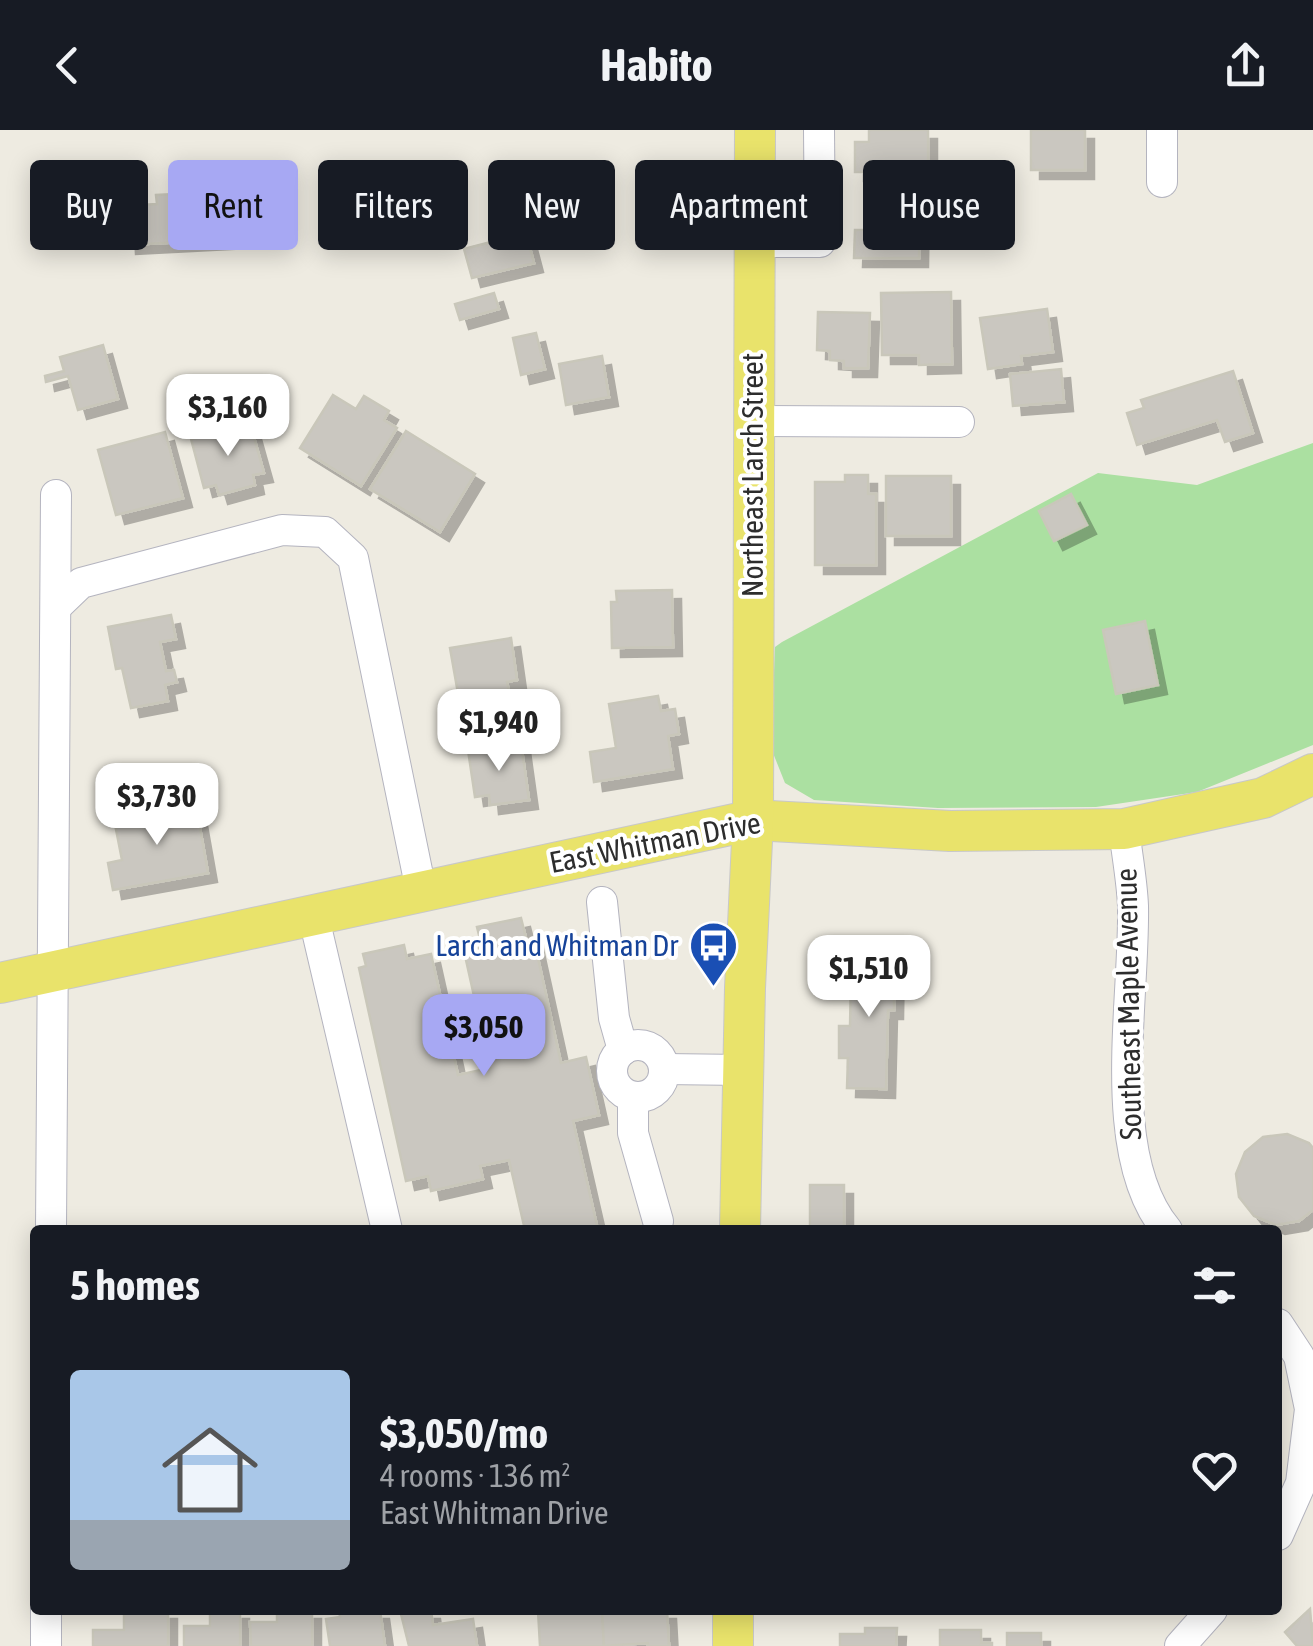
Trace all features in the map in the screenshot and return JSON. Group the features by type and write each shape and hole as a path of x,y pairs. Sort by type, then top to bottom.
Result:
{"main road":[{"name":"Northeast Larch Street","path":"754,130 754,160"},
{"name":"Northeast Larch Street","path":"740,1225 753,820 754,250"},
{"name":"East Whitman Drive","path":"0,983 753,820 950,831 1124,830 1263,798 1313,774"},
{"path":"733,1615 733,1646"}],"street":[{"path":"819,130 819,160"},
{"path":"1162,130 1162,182"},
{"path":"753,421 959,422"},
{"path":"51,1225 56,496"},
{"path":"56,607 81,583 282,530 324,532 353,558 421,890"},
{"name":"Southeast Maple Avenue","path":"1124,830 1133,904 1128,1106 1132,1158 1151,1212 1163,1225"},
{"path":"602,902 614,1018 623,1050"},
{"path":"313,914 386,1225"},
{"path":"633,1046 652,1050 660,1056 664,1069 660,1086 634,1097 616,1086 613,1077 616,1057 633,1046"},
{"path":"664,1069 743,1070"},
{"path":"634,1097 633,1133 658,1221"},
{"path":"1282,1330 1299,1356 1310,1409 1301,1482 1282,1526"},
{"path":"46,1615 46,1646"},
{"path":"1180,1646 1207,1615"}],"green space":[{"path":"1313,443 1313,745 1197,792 1096,807 938,808 814,800 785,783 771,748 775,647 782,642 1098,473 1197,485"}],"building":[{"path":"869,130 928,130 928,160 863,160 863,172 855,172 855,142 869,142"},
{"path":"1031,130 1085,130 1085,170 1031,170"},
{"path":"168,194 168,243 148,244 148,205 157,204 156,195"},
{"path":"855,230 863,230 863,250 919,250 919,258 854,258"},
{"path":"488,243 488,250 531,250 534,263 472,278 464,250"},
{"path":"951,292 952,364 919,365 919,355 882,355 881,293"},
{"path":"494,293 499,309 460,320 455,304"},
{"path":"1047,309 1053,352 1021,356 1022,364 988,369 980,318"},
{"path":"818,312 870,313 868,368 844,368 844,361 830,360 830,351 817,350"},
{"path":"536,333 545,369 521,375 513,338"},
{"path":"103,345 118,399 78,410 68,376 46,382 45,376 64,371 60,357"},
{"path":"602,356 609,397 566,405 559,364"},
{"path":"1061,369 1064,402 1013,406 1010,374"},
{"path":"1233,371 1253,433 1225,442 1217,420 1137,445 1127,413 1144,408 1141,400"},
{"path":"333,395 356,409 364,396 389,411 384,420 397,428 361,486 300,448"},
{"path":"250,423 264,473 253,475 255,485 219,495 216,485 204,488 191,439"},
{"path":"406,431 475,474 440,532 370,489"},
{"path":"165,432 183,498 116,515 98,450"},
{"path":"845,475 868,475 868,494 876,494 876,565 815,565 815,482 845,482"},
{"path":"886,476 951,476 951,536 886,536"},
{"path":"1071,494 1087,525 1054,541 1039,511"},
{"path":"672,590 673,647 612,648 611,602 617,602 616,591"},
{"path":"171,615 176,639 160,642 166,671 174,670 177,682 165,685 168,701 131,708 122,668 116,669 108,627"},
{"path":"1145,621 1158,685 1116,694 1103,630"},
{"path":"511,638 517,680 507,682 509,691 459,699 450,648"},
{"path":"658,696 661,711 675,709 679,734 668,736 673,769 594,782 590,752 616,748 609,704"},
{"path":"521,743 529,800 490,805 489,795 475,797 468,750"},
{"path":"151,807 154,819 197,811 208,873 113,890 108,863 122,860 113,814"},
{"path":"521,918 527,942 534,940 561,1063 586,1057 599,1115 573,1121 597,1225 524,1225 509,1160 480,1166 483,1179 431,1191 428,1176 406,1181 359,968 366,966 363,954 404,945 407,959 431,954 458,1075 490,1068 464,951 482,947 477,927"},
{"path":"857,949 895,950 894,1010 888,1010 886,1089 847,1088 848,1058 839,1058 839,1026 850,1026 851,979 856,979"},
{"path":"1287,1134 1313,1148 1313,1210 1299,1221 1276,1225 1254,1216 1239,1197 1236,1174 1245,1152 1263,1137"},
{"path":"810,1185 844,1185 844,1225 810,1225"},
{"path":"1310,1609 1313,1646 1297,1646 1285,1632"},
{"path":"124,1615 168,1615 168,1646 93,1646 93,1630 124,1630"},
{"path":"210,1615 240,1615 240,1646 184,1646 184,1626 210,1626"},
{"path":"277,1615 312,1615 312,1646 251,1646 250,1622 277,1622"},
{"path":"381,1615 385,1646 330,1646 326,1619"},
{"path":"401,1615 432,1615 433,1625 473,1619 477,1646 409,1646"},
{"path":"538,1615 602,1615 604,1646 540,1646"},
{"path":"602,1615 667,1615 669,1646 604,1646"},
{"path":"865,1628 897,1628 896,1646 840,1646 840,1634 865,1634"},
{"path":"940,1630 981,1630 981,1643 992,1646 940,1646"},
{"path":"1007,1633 1041,1633 1041,1646 1007,1646"}],"place":[{"name":"Larch and Whitman Dr","path":"713,988"}]}
